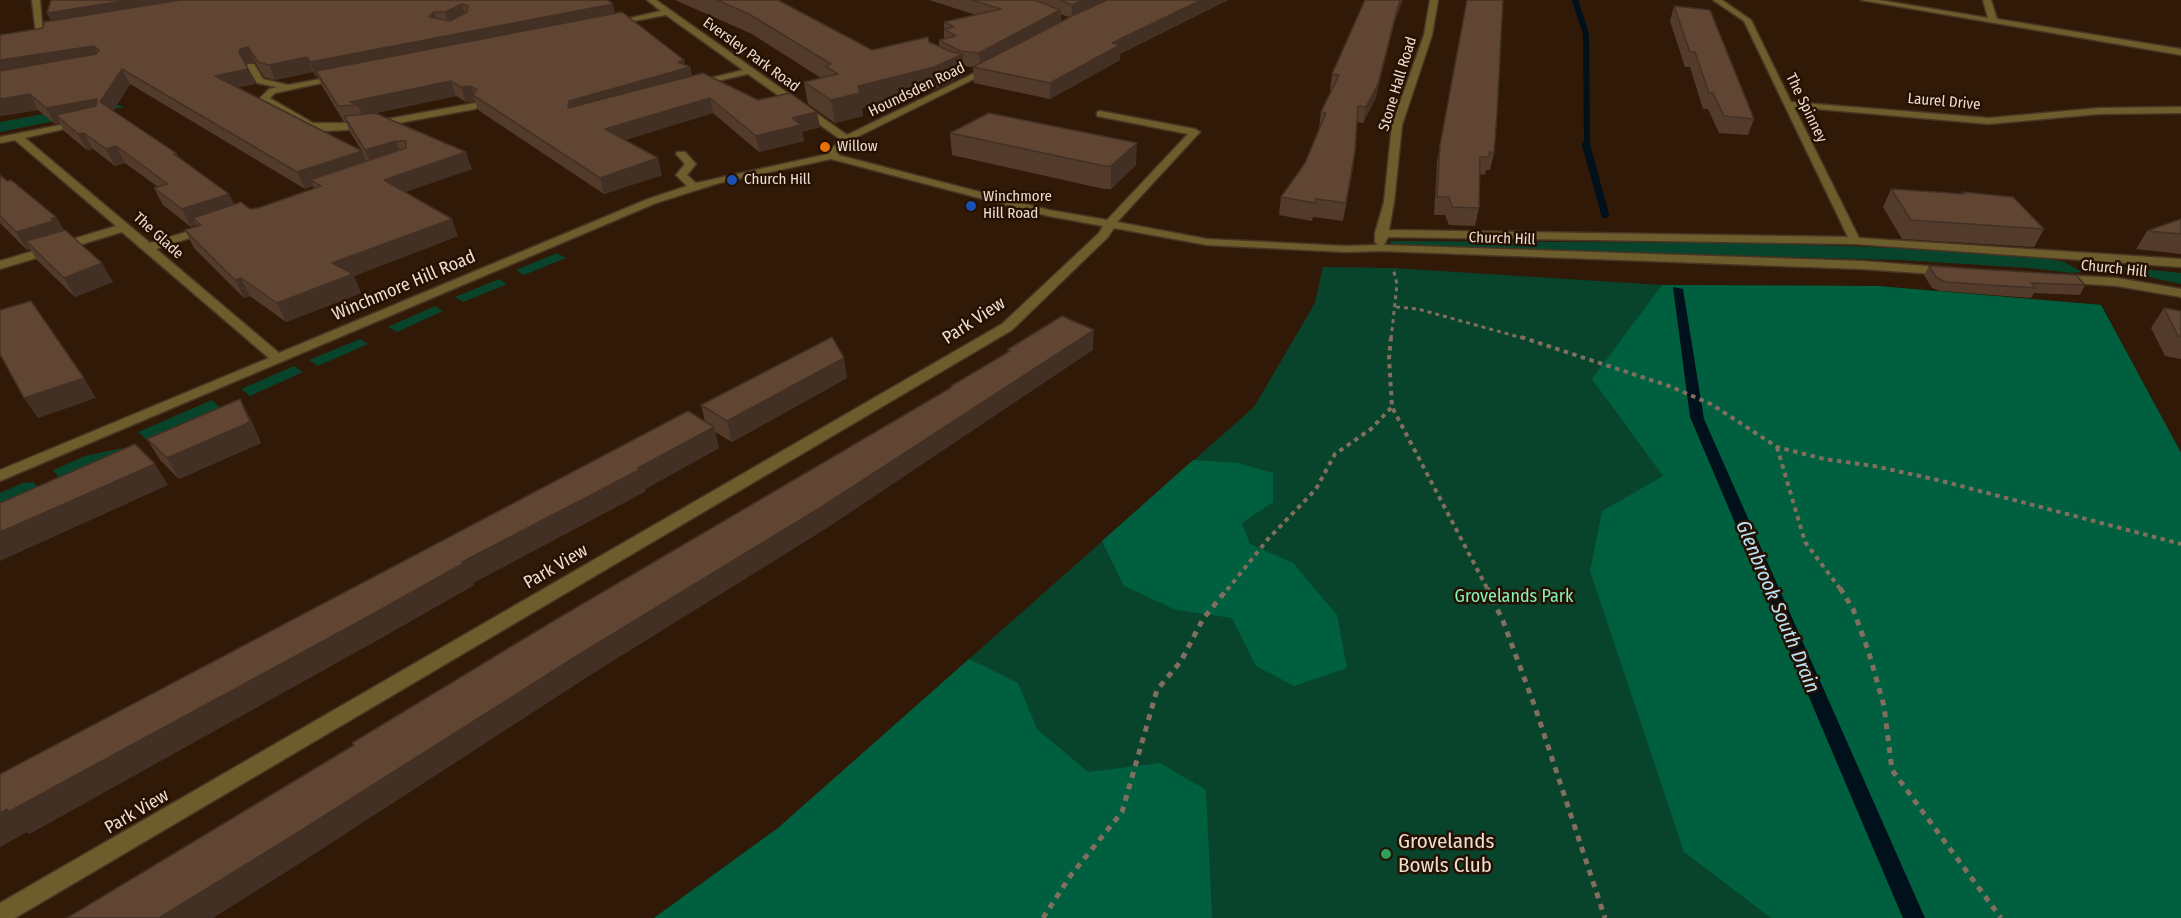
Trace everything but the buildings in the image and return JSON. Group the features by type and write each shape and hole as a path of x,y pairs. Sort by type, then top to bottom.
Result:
{"street":[{"path":"36,0 40,34"},
{"name":"Eversley Park Road","path":"651,0 846,139"},
{"name":"Stone Hall Road","path":"1381,248 1381,233 1389,202 1397,125 1428,35 1434,0"},
{"name":"The Spinney","path":"1717,0 1747,20 1855,241"},
{"path":"1865,0 2181,52"},
{"path":"1987,0 1993,20"},
{"path":"600,25 668,12"},
{"path":"30,36 51,32"},
{"name":"Houndsden Road","path":"846,139 1000,64"},
{"path":"251,66 262,82 282,86 305,84"},
{"path":"958,70 981,73"},
{"path":"690,86 748,71"},
{"path":"348,75 272,91 264,99 310,126 325,128 356,127 475,106"},
{"name":"Laurel Drive","path":"1788,104 1989,121 2099,111 2181,110"},
{"name":"Park View","path":"0,915 1007,327 1104,235 1114,216 1195,132 1100,114"},
{"path":"0,140 91,120"},
{"name":"The Glade","path":"17,136 278,358"},
{"path":"831,156 846,139"},
{"path":"681,154 691,164 681,174 694,187"},
{"name":"Church Hill","path":"831,156 949,189 1110,225 1207,242 1344,249 1381,248 1428,252 1862,265 1966,272"},
{"name":"Winchmore Hill Road","path":"0,476 641,206 694,187 747,173 831,156"},
{"path":"147,248 215,226"},
{"path":"0,265 126,227"},
{"path":"1381,233 1855,241 2181,263"},
{"path":"2076,257 2117,282"},
{"name":"Church Hill","path":"2048,278 2117,282 2181,293"}],"path":[{"path":"1392,264 1397,284 1389,357 1392,407 1460,533 1503,621 1535,707 1605,918"},
{"path":"1396,306 1418,309 1500,330 1672,387 1711,404 1777,447 1824,459 1874,466 1948,482 2181,544"},
{"path":"1043,918 1071,875 1122,812 1157,690 1181,660 1203,619 1268,538 1316,489 1335,454 1371,429 1392,407"},
{"path":"1777,447 1805,542 1831,575 1853,609 1869,652 1884,706 1892,770 2001,918"}],"green space":[{"path":"109,102 124,107 0,132 0,122"},
{"path":"1389,241 1757,243 1897,248 2041,257 2064,262 2082,272 1899,260 1394,247"},
{"path":"557,253 566,258 524,275 516,270"},
{"path":"2117,266 2181,273 2181,284 2131,273 2117,269"},
{"name":"Grovelands Park","path":"1323,267 1393,268 1662,285 1877,286 2101,305 2181,453 2181,918 654,918 778,828 1254,407 1315,303"},
{"path":"499,279 507,284 463,302 455,297"},
{"path":"1662,285 1877,286 2101,305 2181,453 2181,918 1771,918 1684,852 1590,571 1602,511 1663,476 1592,379"},
{"path":"435,306 443,311 397,332 388,327"},
{"path":"360,339 368,344 318,366 309,360"},
{"path":"294,366 303,372 250,396 241,389"},
{"path":"212,400 222,409 148,441 138,432"},
{"path":"123,448 129,450 60,480 53,470 85,456"},
{"path":"1193,460 1238,463 1273,473 1273,502 1242,523 1250,544 1293,563 1337,615 1347,668 1294,686 1256,666 1232,618 1176,610 1124,586 1102,541"},
{"path":"33,482 40,489 0,506 0,493 23,483"},
{"path":"969,659 1018,683 1037,729 1088,772 1160,763 1206,790 1212,918 654,918 778,828"}],"water":[{"path":"1673,287 1683,289 1704,419 1925,918 1903,918 1690,417"}],"waterway":[{"name":"Glenbrook South Drain","path":"1575,0 1586,34 1587,147"},
{"name":"Glenbrook South Drain","path":"1586,145 1605,214"}],"place":[{"name":"Willow","path":"825,147"},
{"name":"Church Hill","path":"732,180"},
{"name":"Winchmore Hill Road","path":"971,206"},
{"name":"Grovelands Bowls Club","path":"1386,854"}]}
